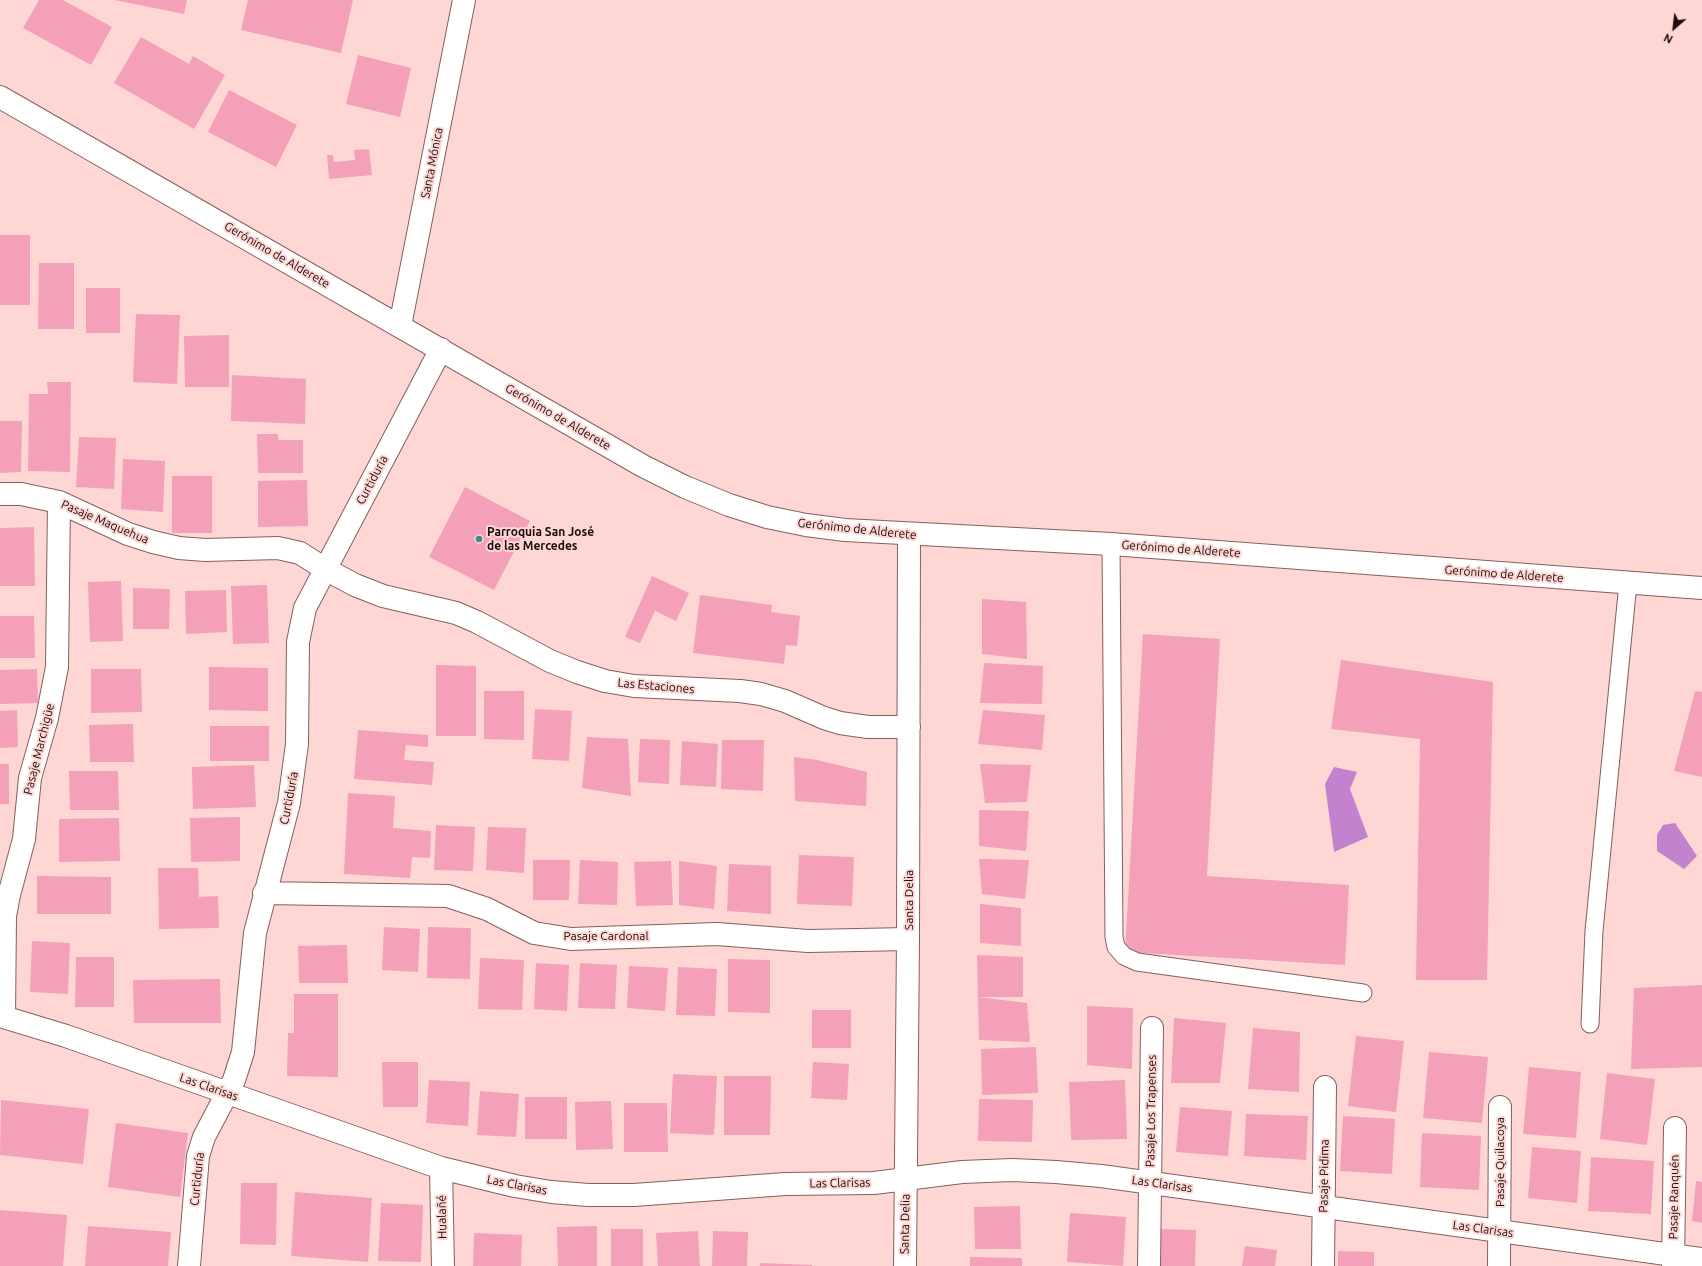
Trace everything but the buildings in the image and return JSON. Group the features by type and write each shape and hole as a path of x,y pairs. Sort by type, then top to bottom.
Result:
{"street":[{"name":"Santa Mónica","path":"400,326 464,0"},
{"name":"Gerónimo de Alderete","path":"0,97 643,466 685,487 729,505 767,517 806,525 909,534 1111,544 1702,588"},
{"name":"Curtiduría","path":"189,1266 198,1156 204,1137 234,1080 243,1052 255,933 264,893 283,830 294,773 297,744 298,642 305,608 441,350"},
{"name":"Pasaje Maquehua","path":"0,494 21,494 59,502 128,534 179,548 205,550 278,548 307,556 325,569"},
{"name":"Pasaje Marchigüe","path":"2,1016 6,916 9,895 24,839 30,778 47,718 57,667 59,502"},
{"name":"Santa Delia","path":"905,1266 908,939 909,534"},
{"name":"Las Estaciones","path":"325,569 355,585 383,596 456,613 550,661 604,681 634,686 740,691 760,694 786,701 824,718 840,723 868,727 909,727"},
{"name":"Pasaje Cardonal","path":"264,893 448,896 486,909 534,933 571,939 717,934 808,941 908,939"},
{"name":"Las Clarisas","path":"2,1016 74,1039 441,1168 515,1186 588,1195 681,1193 739,1186 874,1183 962,1172 1012,1170 1094,1175 1499,1231 1673,1261 1702,1259"},
{"name":"Pasaje Los Trapenses","path":"1148,1266 1152,1028"},
{"name":"Pasaje Pidima","path":"1323,1266 1325,1087"},
{"name":"Pasaje Quilacoya","path":"1499,1266 1500,1107"},
{"name":"Pasaje Ranquén","path":"1673,1261 1675,1128"},
{"name":"Hualañé","path":"441,1168 443,1266"}],"lane":[{"path":"1111,544 1114,937 1116,947 1124,956 1137,962 1363,993"},
{"path":"1590,1024 1594,931 1628,583"}],"shaded area":[{"path":"1334,767 1357,772 1350,789 1368,837 1334,852 1325,784"},
{"path":"1675,823 1697,856 1684,869 1657,851 1657,835 1663,825"}],"place":[{"name":"Parroquia San José de las Mercedes","path":"479,539"}]}
